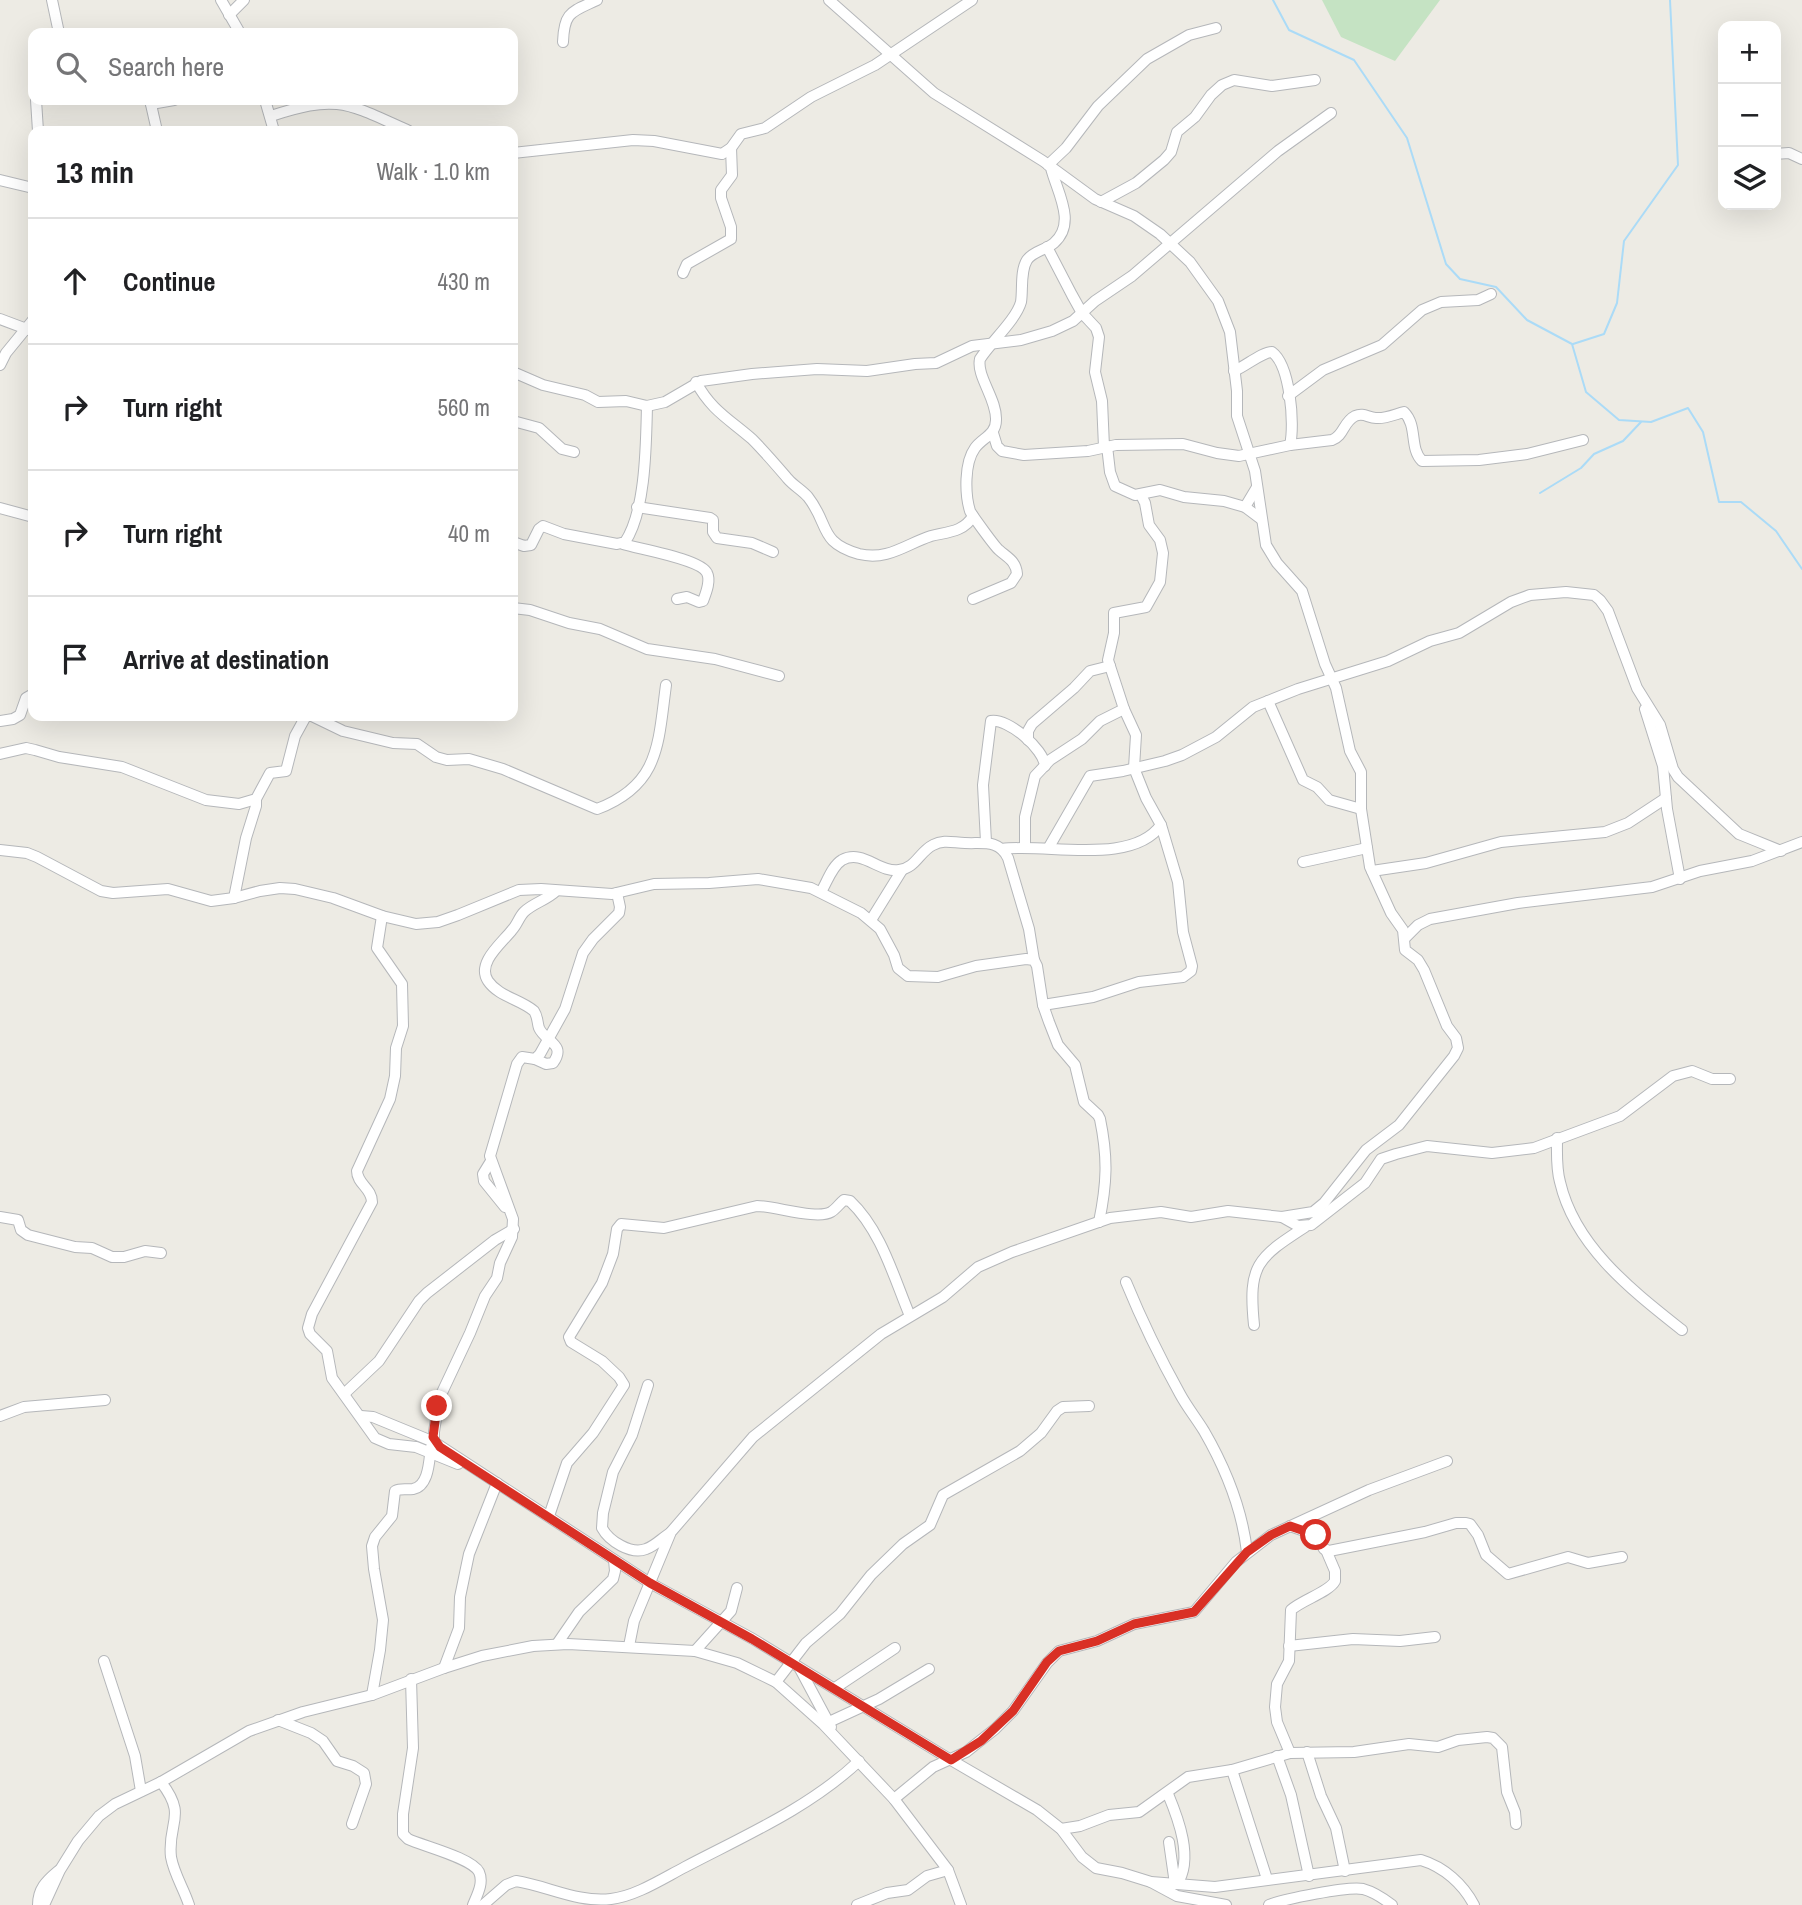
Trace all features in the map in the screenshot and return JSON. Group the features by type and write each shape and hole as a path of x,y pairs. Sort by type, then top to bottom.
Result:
{"street":[{"path":"52,0 58,28"},
{"path":"221,0 237,28"},
{"path":"229,15 244,0"},
{"path":"563,41 564,23 568,14 597,0"},
{"path":"648,1385 632,1435 613,1472 602,1528 612,1541 640,1551 651,1547 671,1532 753,1437 881,1334 943,1297 978,1267 1098,1222 1124,1215 1161,1212 1191,1217 1228,1211 1282,1217 1306,1215 1319,1208 1354,1162 1375,1141 1399,1125 1457,1052 1456,1038 1447,1026 1424,970 1418,960 1405,950 1405,938 1372,871 1361,809 1361,772 1350,751 1336,688 1312,628 1302,591 1266,545 1261,502 1238,424 1230,332 1222,309 1203,278 1172,244 1135,216 1101,202 934,93 829,0"},
{"path":"518,152 633,140 662,142 722,154 731,148 743,133 765,128 811,97 891,55 972,0"},
{"path":"1049,167 1098,106 1147,59 1189,35 1216,28"},
{"path":"1101,202 1136,183 1164,160 1171,152 1177,132 1195,117 1222,85 1234,80 1272,86 1315,80"},
{"path":"36,105 38,126"},
{"path":"152,105 156,126"},
{"path":"267,105 273,126"},
{"path":"271,116 309,105"},
{"path":"350,105 398,126"},
{"path":"518,374 542,385 585,395 598,402 626,401 647,406 665,402 696,382 752,373 825,368 867,371 936,363 967,348 1021,340 1052,331 1073,321 1095,301 1132,276 1278,151 1331,113"},
{"path":"683,273 687,264 732,239 721,198 721,190 732,175 731,148"},
{"path":"1781,154 1790,153 1802,159"},
{"path":"1049,167 1066,220 1062,234 1026,261 1021,303 978,363 995,413 993,433 997,446 1002,451 1077,452 1106,447 1183,444 1228,456 1338,438 1347,422 1356,415 1377,418 1404,412 1412,422 1416,451 1422,461 1479,460 1527,454 1583,440"},
{"path":"0,180 28,186"},
{"path":"1047,247 1082,313 1096,328 1099,337 1095,372 1114,485 1132,494 1141,495 1160,490 1184,497 1212,499 1245,507 1261,519"},
{"path":"1288,396 1323,370 1382,345 1422,310 1441,302 1478,300 1491,294"},
{"path":"0,319 28,326"},
{"path":"0,365 12,346 28,330"},
{"path":"1234,371 1251,364 1265,352 1272,352 1284,367 1292,419 1290,444"},
{"path":"696,382 707,401 722,417 772,458 790,482 807,495 822,519 831,541 843,548 867,555 886,555 929,537 961,528 967,525 973,516"},
{"path":"623,544 628,538 638,508 645,456 647,406"},
{"path":"518,422 538,428 562,449 574,452"},
{"path":"973,599 1011,583 1017,575 1013,561 995,547 973,516 967,493 970,460 977,446 993,433"},
{"path":"1245,507 1257,487"},
{"path":"1043,1005 1093,997 1139,982 1183,977 1191,971 1192,962 1182,932 1178,882 1161,825 1146,798 1135,768 1136,734 1124,709 1108,655 1114,633 1115,613 1146,607 1160,582 1163,553 1160,540 1149,525 1141,495"},
{"path":"638,508 710,518 713,520 714,534 718,538 752,543 773,552"},
{"path":"0,509 28,513"},
{"path":"518,544 531,545 542,526 564,534 623,544 695,564 706,571 709,580 704,601 699,602 687,597 677,599"},
{"path":"1049,847 1087,778 1165,761 1201,746 1227,729 1242,713 1268,701 1388,661 1430,641 1460,633 1521,598 1543,593 1581,593 1594,595 1608,611 1641,698 1664,766 1666,798 1680,879"},
{"path":"518,609 600,629 647,649 715,659 779,676"},
{"path":"1028,740 1028,731 1032,724 1090,671 1110,666"},
{"path":"323,721 343,730 393,743 417,744 441,759 469,759 503,769 597,809 639,784 650,766 657,748 666,685"},
{"path":"0,721 20,715 28,697"},
{"path":"1641,698 1657,718 1673,769 1684,783 1739,834 1781,851"},
{"path":"1268,701 1303,780 1317,787 1329,800 1361,809"},
{"path":"1025,846 1025,817 1034,778 1105,717 1124,709"},
{"path":"986,842 983,785 989,724 993,720 1002,722 1028,740 1043,755 1045,766"},
{"path":"234,898 256,799 270,773 286,771 295,736 303,721"},
{"path":"0,754 26,748 59,757 122,767 206,800 239,804 256,799"},
{"path":"1372,871 1434,862 1501,842 1605,832 1628,823 1666,798"},
{"path":"821,892 837,864 844,859 856,857 887,870 902,870 913,865 930,847 940,842 986,842 1002,849 1025,846 1125,848 1147,840 1161,825"},
{"path":"1405,938 1418,925 1430,919 1536,901 1652,887 1700,871 1734,866 1802,842"},
{"path":"1303,862 1367,848"},
{"path":"1002,849 1008,858 1024,911 1043,1005 1058,1045 1076,1065 1084,1102 1100,1119 1107,1171 1105,1196 1098,1222"},
{"path":"0,850 37,857 101,891 113,893 161,888 211,901 280,888 295,889 333,898 382,916 424,925 458,915 519,890 617,893 654,884 758,879 795,884 821,892 871,920 888,942 898,968 908,976 939,977 976,966 1034,960"},
{"path":"871,920 902,870"},
{"path":"372,1695 383,1620 373,1569 373,1542 392,1516 395,1491 417,1488 428,1470 439,1399 485,1296 497,1278 514,1229 510,1212 484,1181 483,1174 491,1161 492,1149 517,1064 522,1057 548,1065 555,1061 557,1050 549,1038 541,1033 534,1011 494,987 485,972 491,954 513,930 524,912 545,901 556,891"},
{"path":"535,1059 565,1009 583,953 619,913 617,893"},
{"path":"382,916 377,948 401,981 402,988 403,1026 396,1048 393,1087 380,1123 357,1171 357,1176 370,1191 372,1202 312,1314 308,1328 310,1334 325,1347 330,1373 371,1433 381,1442 430,1452 475,1470"},
{"path":"1254,1325 1253,1289 1255,1270 1260,1261 1268,1251 1316,1222 1357,1190 1378,1162 1386,1157 1427,1146 1503,1153 1534,1148 1620,1116 1673,1076 1681,1073 1699,1072 1712,1079 1730,1079"},
{"path":"1557,1139 1559,1180 1564,1198 1588,1242 1634,1291 1682,1330"},
{"path":"549,1516 567,1463 593,1433 624,1385 612,1368 571,1342 569,1337 602,1283 613,1254 617,1229 621,1224 664,1227 757,1206 823,1214 833,1211 844,1200 850,1201 873,1231 910,1316"},
{"path":"0,1217 18,1220 21,1230 28,1235 75,1247 92,1248 111,1257 124,1257 145,1251 161,1253"},
{"path":"1282,1217 1305,1227"},
{"path":"344,1394 379,1361 427,1293 495,1240 514,1229"},
{"path":"1126,1282 1154,1346 1184,1401 1203,1429 1235,1493 1244,1526 1247,1552"},
{"path":"0,1416 24,1407 106,1400"},
{"path":"776,1682 795,1664 813,1635 840,1614 871,1575 903,1544 930,1525 943,1495 1000,1465 1020,1451 1041,1433 1063,1407 1089,1406"},
{"path":"361,1416 373,1417 433,1441 650,1583 795,1664 1037,1810 1061,1829 1091,1865 1151,1882 1216,1887 1424,1861 1460,1883 1474,1905"},
{"path":"894,1799 933,1767 951,1760 981,1741 1013,1711 1047,1662 1059,1651 1097,1641 1134,1624 1194,1612 1247,1552 1271,1535 1369,1490 1447,1461"},
{"path":"444,1668 459,1628 460,1597 469,1554 497,1483"},
{"path":"1326,1550 1425,1532 1461,1522 1470,1524 1486,1555 1508,1574 1568,1558 1588,1563 1622,1557"},
{"path":"1290,1526 1316,1535 1335,1571 1335,1581 1328,1590 1311,1595 1305,1603 1291,1610 1289,1661 1277,1684 1275,1707 1277,1722 1290,1753"},
{"path":"629,1646 634,1621 671,1532"},
{"path":"557,1644 579,1612 613,1579 614,1560"},
{"path":"695,1651 723,1622 734,1605 737,1588"},
{"path":"1289,1646 1345,1639 1400,1641 1436,1637"},
{"path":"44,1905 60,1870 99,1815 249,1731 278,1719 372,1695 444,1668 506,1651 557,1644 695,1651 737,1663 776,1682 823,1724 894,1799 948,1870 961,1905"},
{"path":"835,1688 895,1648"},
{"path":"104,1661 135,1756 141,1791"},
{"path":"795,1664 829,1722 836,1740"},
{"path":"829,1722 865,1706 929,1669"},
{"path":"411,1679 413,1748 403,1814 403,1834 408,1839 476,1868 480,1885 473,1905"},
{"path":"278,1719 311,1733 329,1746 337,1761 364,1773 366,1784 352,1824"},
{"path":"1061,1829 1080,1826 1109,1815 1139,1812 1168,1794 1188,1777 1232,1770 1290,1753 1354,1752 1409,1744 1438,1747 1467,1739 1493,1738 1502,1747 1507,1792 1515,1812 1516,1824"},
{"path":"1307,1752 1323,1801 1336,1828 1345,1871"},
{"path":"1277,1756 1291,1795 1309,1876"},
{"path":"483,1905 506,1885 516,1881 572,1896 613,1902 749,1834 821,1793 859,1761"},
{"path":"1232,1770 1268,1879"},
{"path":"161,1782 174,1801 176,1810 171,1856 173,1868 189,1905"},
{"path":"1168,1794 1178,1818 1182,1842 1182,1873 1176,1884"},
{"path":"1169,1842 1176,1884"},
{"path":"38,1905 44,1882 60,1870"},
{"path":"857,1905 887,1893 908,1890 927,1876 948,1870"},
{"path":"1151,1882 1177,1896 1226,1905"},
{"path":"1269,1905 1291,1898 1353,1888 1372,1893 1392,1905"}],"green space":[{"path":"1322,0 1440,0 1395,61 1341,37"}],"waterway":[{"path":"1273,0 1289,30 1354,60 1407,138 1446,264 1460,279 1496,287 1527,320 1572,344 1586,392 1619,420 1651,422 1688,408 1703,432 1719,502 1741,502 1776,531 1802,569"},
{"path":"1573,344 1604,334 1617,303 1624,241 1678,165 1670,0"},
{"path":"1540,493 1581,468 1594,454 1623,441 1641,422"}],"route":[{"path":"437,1406 433,1437 440,1447 650,1583 752,1639 951,1760 981,1741 1013,1711 1047,1662 1059,1651 1097,1641 1134,1624 1188,1615 1200,1607 1236,1562 1258,1543 1290,1526 1316,1535"}]}
